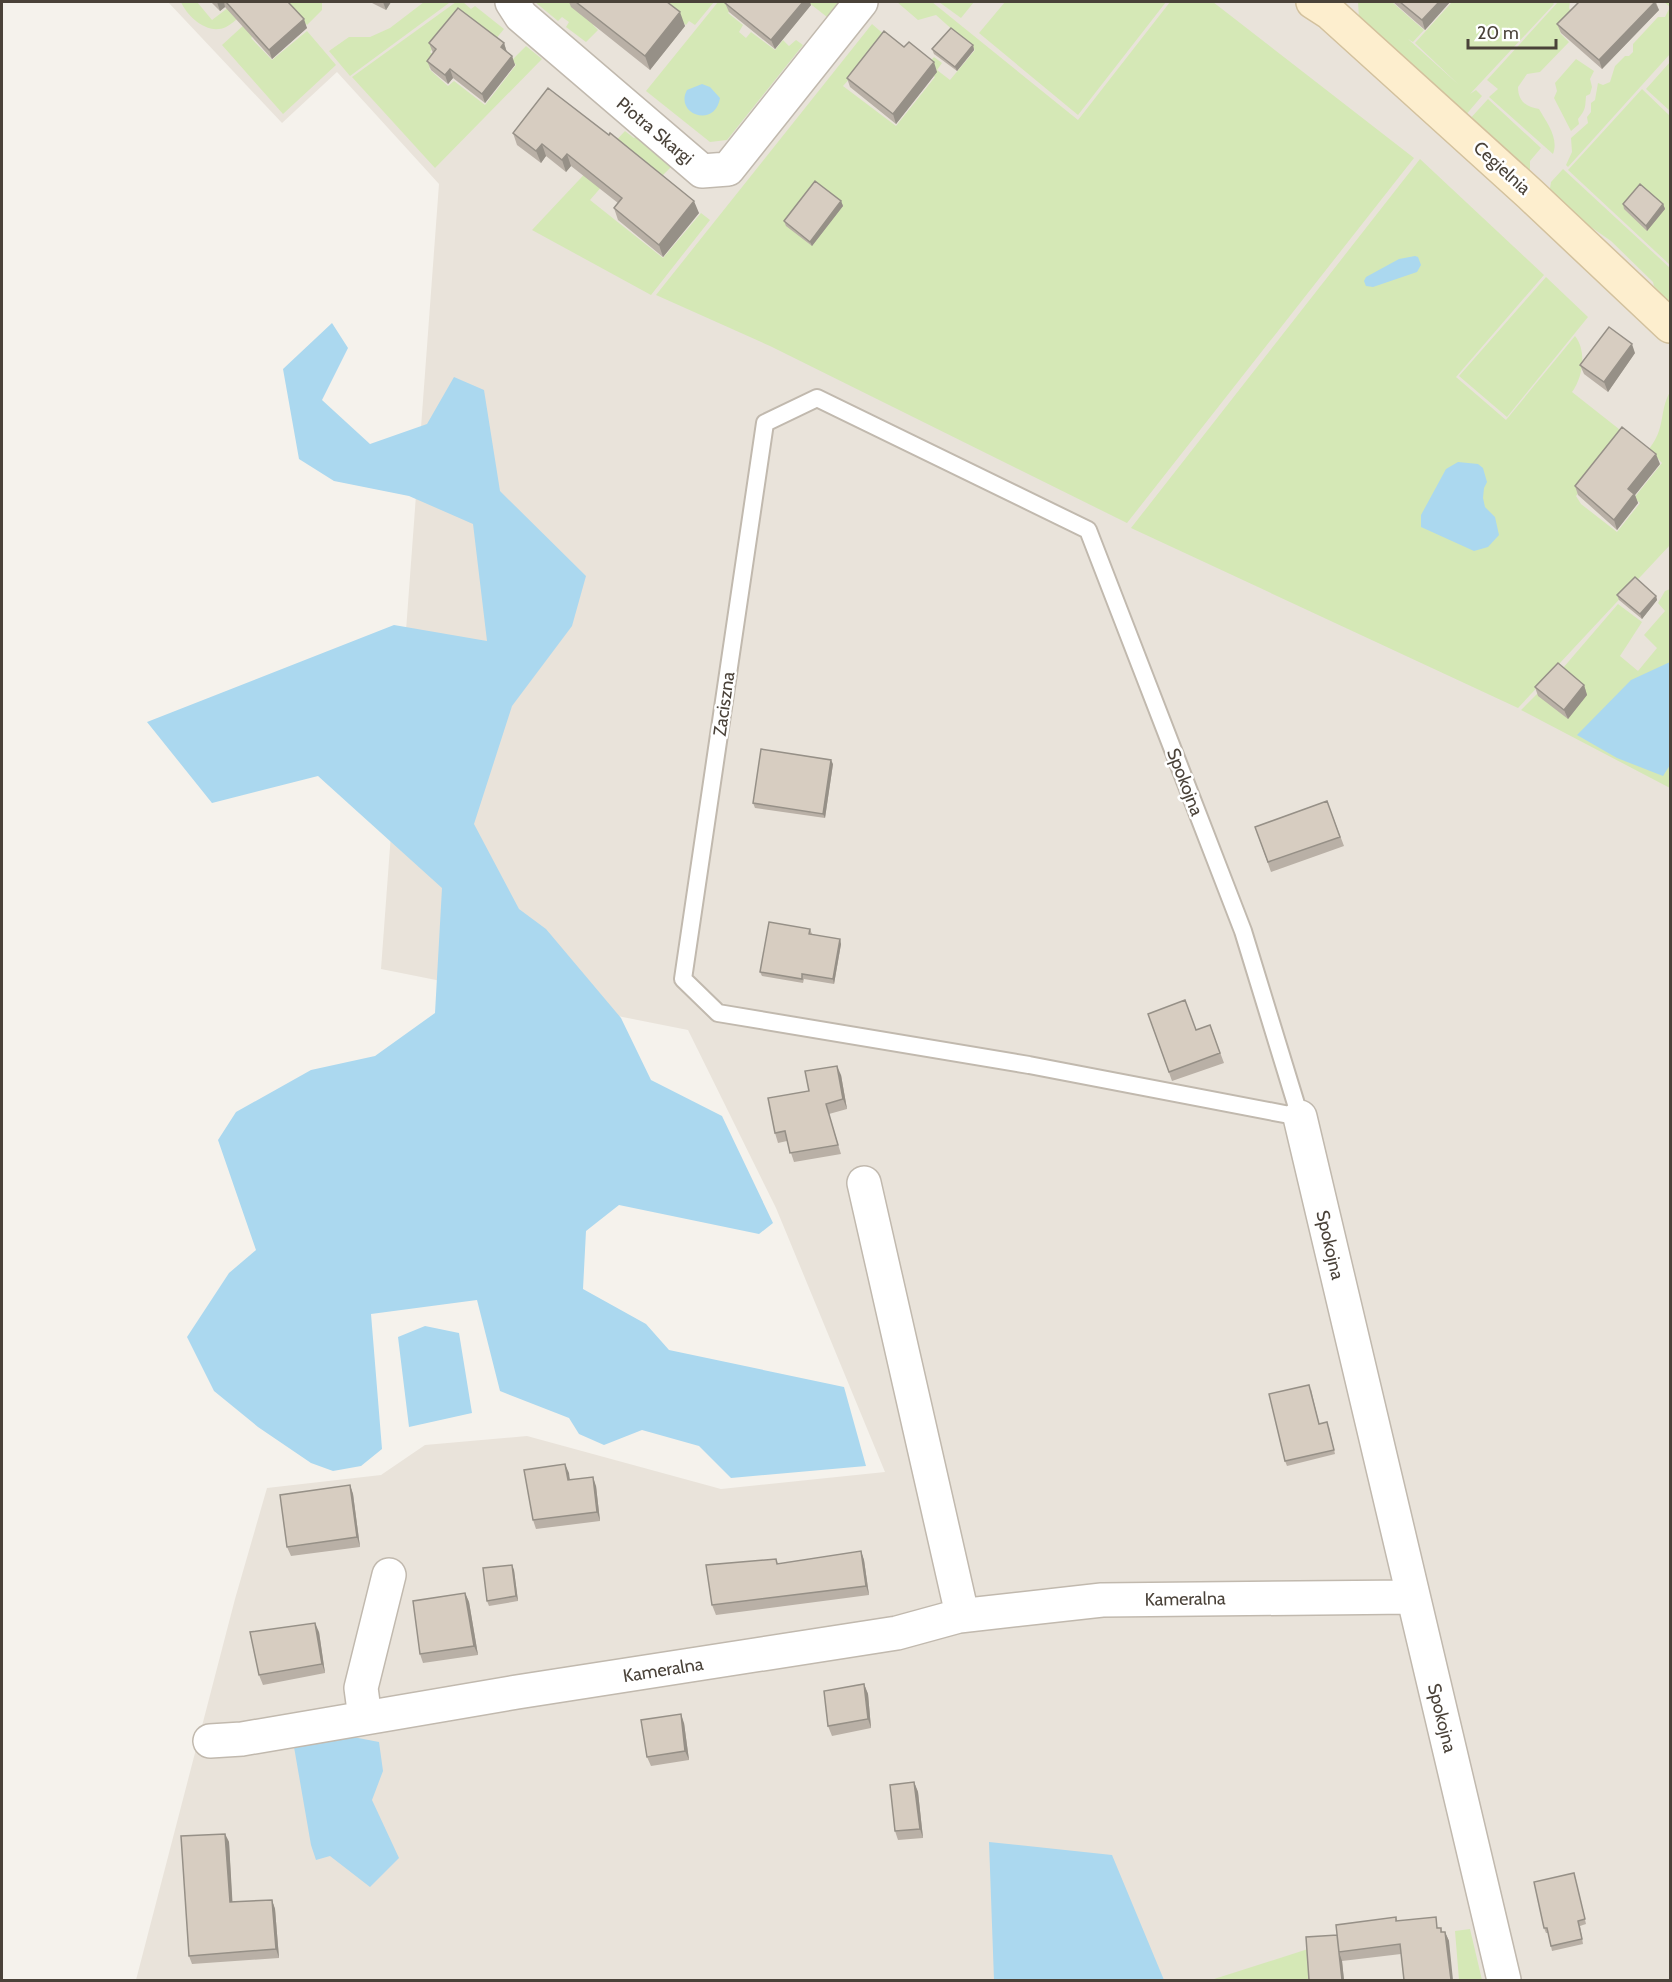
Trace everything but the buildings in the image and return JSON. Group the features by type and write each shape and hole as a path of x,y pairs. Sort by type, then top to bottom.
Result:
{"street":[{"name":"Piotra Skargi","path":"512,2 521,16 702,171 728,169 861,2"},
{"name":"Cegielnia","path":"1328,5 1671,326"},
{"name":"Spokojna","path":"1300,1117 1504,1980"},
{"path":"864,1183 959,1600 959,1616"},
{"path":"365,1718 361,1688 389,1575"},
{"name":"Kameralna","path":"210,1741 242,1738 886,1635 959,1616 1102,1600 1412,1597"}],"lane":[{"name":"Zaciszna","path":"1088,530 817,398 765,423 683,979 718,1013 1029,1065 1300,1117"},
{"name":"Spokojna","path":"1088,530 1243,931 1300,1117"}],"shaded area":[{"path":"168,2 1670,2 1670,1980 136,1980 235,1599 267,1488 381,1475 425,1445 527,1436 721,1489 885,1472 776,1208 688,1030 381,969 439,184 337,72 282,123"}],"green space":[{"path":"181,2 197,2 212,20 229,7 255,2 226,27 212,29 193,18"},
{"path":"269,2 284,8 251,38 272,60 307,31 336,65 283,114 222,45"},
{"path":"286,2 322,2 322,10 307,25"},
{"path":"424,2 449,3 350,76 329,51 349,37 370,37 390,28"},
{"path":"456,2 463,2 471,9 475,6 504,29 495,40 450,29 430,52 437,58 429,69 448,86 454,81 485,105 516,65 512,60 526,46 542,59 435,168 352,77"},
{"path":"535,2 575,2 597,20 593,25 598,30 586,42 566,27 569,22 562,17 558,21"},
{"path":"660,2 714,2 695,25 689,21 686,25"},
{"path":"718,2 736,2 728,13 743,25 739,32 746,38 751,32 775,50 783,40 789,46 796,40 803,45 727,140 710,142 646,91"},
{"path":"808,2 839,2 827,17"},
{"path":"897,2 932,2 1078,120 1170,2 1213,2 1414,158 1127,523 770,346 656,295 872,24 887,37 843,86 896,126 935,77 924,68 934,57 942,63 937,70 950,80 975,50 936,15 918,20"},
{"path":"939,2 974,2 961,18"},
{"path":"1005,2 1166,2 1078,115 979,33"},
{"path":"1358,2 1392,2 1424,30 1413,42 1408,39 1459,85 1415,43 1452,2 1552,2 1554,4 1470,94 1476,90 1482,96 1464,117 1359,18"},
{"path":"1558,2 1570,2 1569,8 1574,16 1560,33 1569,42 1540,72 1527,74 1518,87 1521,100 1530,107 1539,109 1549,125 1554,142 1553,154 1489,97 1498,89 1487,80"},
{"path":"1670,7 1670,54 1568,167 1566,165 1572,152 1571,138 1588,123 1587,117 1591,112 1591,103 1595,100 1598,83 1603,85 1610,82 1615,66 1633,52 1633,44 1658,17 1665,17"},
{"path":"1576,59 1594,71 1590,79 1592,87 1590,94 1586,96 1585,108 1578,119 1579,124 1571,131 1554,98 1557,91 1555,83"},
{"path":"1670,62 1670,111 1646,89"},
{"path":"1642,89 1670,116 1670,265 1568,170"},
{"path":"1488,99 1541,148 1530,161 1530,174 1468,121"},
{"path":"625,131 634,138 638,135 674,164 659,179 624,161 590,200 663,258 701,213 710,220 651,295 532,230"},
{"path":"1420,159 1544,275 1456,377 1506,420 1575,336 1581,349 1582,364 1579,379 1572,392 1624,433 1576,496 1581,504 1617,532 1640,503 1634,498 1662,463 1649,449 1658,434 1664,406 1670,392 1670,545 1518,708 1131,528"},
{"path":"1563,169 1670,268 1670,304 1653,282 1611,241 1565,209 1549,194 1551,182"},
{"path":"1546,277 1588,317 1507,417 1459,376"},
{"path":"1670,589 1670,788 1521,710 1563,668 1618,604 1642,622 1620,656 1638,671 1657,648 1644,635 1665,611 1658,603 1665,591"},
{"path":"1470,1929 1482,1980 1459,1980 1455,1931"},
{"path":"1308,1949 1310,1980 1211,1980"}],"water":[{"path":"702,84 710,87 720,98 717,108 711,113 697,115 690,111 684,99 687,90"},
{"path":"1418,257 1421,265 1417,272 1373,287 1366,286 1364,281 1366,277 1399,259"},
{"path":"332,323 348,348 322,400 370,444 427,424 454,377 484,390 500,491 586,576 572,626 512,706 474,824 519,909 546,929 621,1018 651,1080 722,1116 773,1223 759,1234 619,1205 586,1231 583,1289 646,1324 669,1350 844,1387 866,1466 731,1478 699,1446 642,1430 604,1445 579,1434 569,1418 500,1391 477,1300 371,1314 382,1449 361,1466 333,1471 311,1463 258,1427 214,1391 187,1337 229,1273 256,1250 218,1140 236,1112 311,1070 375,1056 435,1013 442,888 318,776 212,803 147,722 394,625 487,641 473,524 409,496 334,481 299,459 283,369"},
{"path":"1458,462 1478,464 1483,468 1487,482 1483,498 1485,507 1495,517 1499,535 1488,547 1474,551 1421,527 1421,515 1446,469"},
{"path":"1670,662 1670,765 1663,776 1617,758 1577,735 1631,680"},
{"path":"425,1326 459,1333 472,1413 409,1427 398,1337"},
{"path":"353,1737 379,1742 383,1771 372,1800 399,1858 370,1887 330,1856 316,1860 311,1845 294,1747"},
{"path":"989,1842 1112,1855 1164,1980 994,1980"}]}
